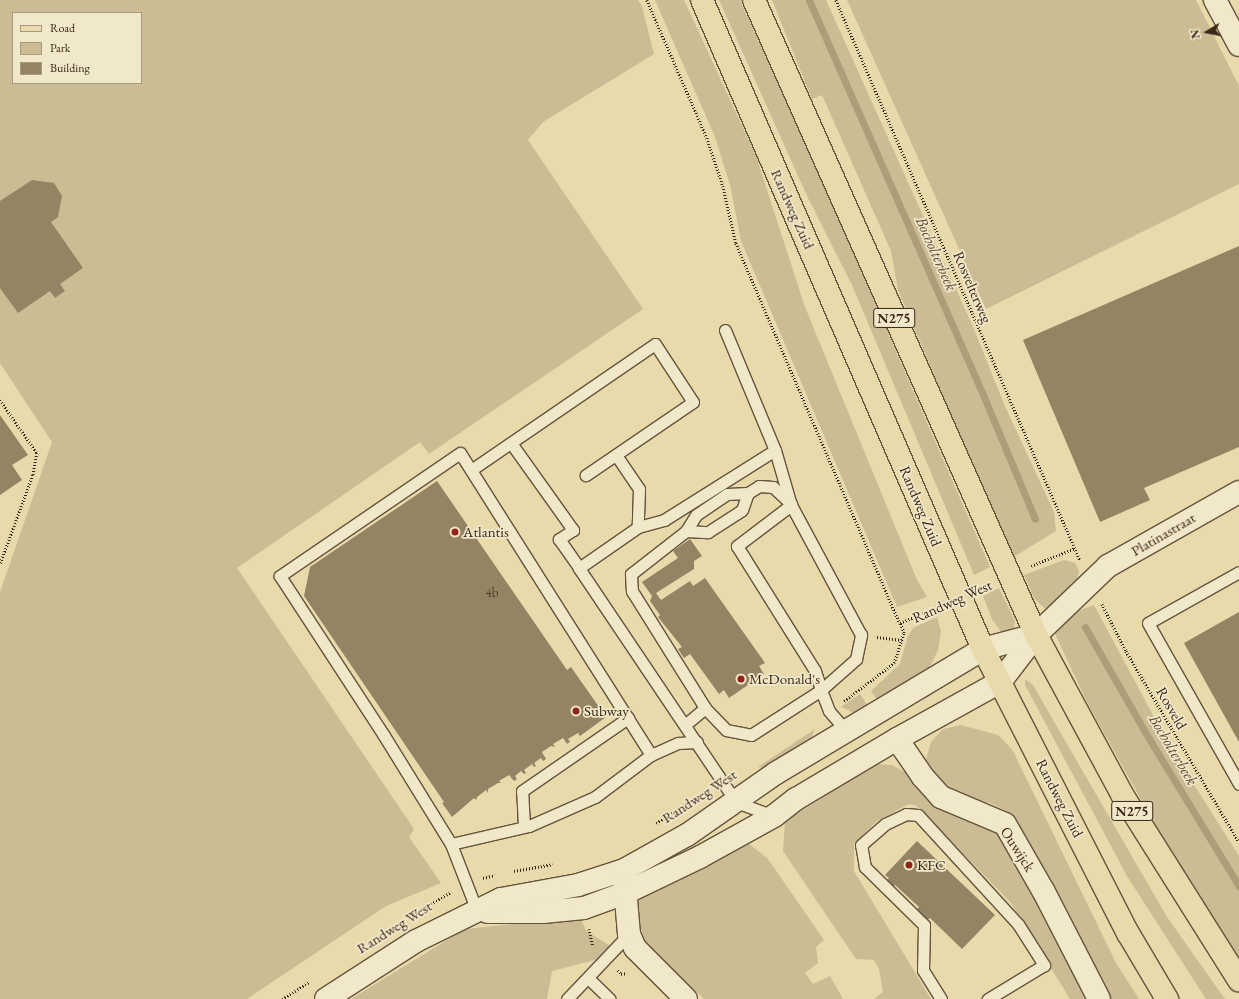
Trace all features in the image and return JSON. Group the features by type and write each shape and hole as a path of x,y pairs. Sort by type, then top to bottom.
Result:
{"main road":[{"name":"Randweg Zuid","path":"702,0 959,597 983,649 1128,933 1167,999"},
{"name":"N275","path":"754,0 1008,576 1036,635 1123,796 1239,980"}],"street":[{"path":"1215,0 1239,45"},
{"name":"Platinastraat","path":"1091,583 1108,566 1239,492"},
{"name":"Randweg West","path":"477,912 543,912 584,908 625,893 700,857 774,816 796,799 1000,682 1036,635 1091,583"},
{"name":"Randweg West","path":"326,999 416,941 501,899 578,885 624,870 687,836 776,773 847,732 983,649 1036,635"},
{"name":"Ouwijck","path":"897,740 923,777 941,797 1005,824 1044,892 1099,999"},
{"path":"624,870 629,934 634,948 686,999"}],"lane":[{"path":"726,330 775,450 791,505 861,635 856,659 821,690 751,735 726,730 705,708 632,591 631,574 686,531 696,515 727,494 748,493 759,486 773,487 791,505"},
{"path":"471,470 655,344 692,402 586,475"},
{"path":"512,442 572,530 559,539 686,724 736,802 774,816"},
{"path":"579,568 638,527 664,520 775,450"},
{"path":"477,912 468,882 451,844 383,734 280,576 460,453 651,755"},
{"path":"616,455 639,490 638,527"},
{"path":"686,531 708,532 742,510 748,493"},
{"path":"791,505 737,546 815,671 829,711 847,732"},
{"path":"1239,572 1148,624 1239,784"},
{"path":"686,724 705,708"},
{"path":"524,826 522,791 628,718"},
{"path":"451,844 524,826 595,797 651,755 678,743 698,742"},
{"path":"941,999 923,970 924,925 865,867 862,845 886,824 906,814 918,814 1018,924 1044,965 988,999"},
{"path":"567,999 606,960 629,934"},
{"path":"588,978 610,999"}],"path":[{"path":"646,0 707,138 723,186 736,243 900,624"},
{"name":"Rosvelterweg","path":"836,0 1091,583"},
{"path":"0,400 37,453 33,474 0,565"},
{"name":"Randweg West","path":"1008,576 1075,548"},
{"name":"Rosveld","path":"1091,583 1126,651 1239,842"},
{"name":"Randweg West","path":"829,711 894,663 904,633 900,624 959,597"},
{"path":"861,635 902,640"},
{"name":"Randweg West","path":"652,826 723,781"},
{"path":"511,872 560,863"},
{"name":"Randweg West","path":"406,918 468,882 496,874"},
{"path":"584,908 594,947 621,974 653,968"},
{"path":"282,999 314,978"}],"green space":[{"path":"0,0 638,0 642,6 654,54 543,122 528,140 643,309 429,454 420,442 237,568 414,829 409,837 441,883 386,906 247,999 0,999 0,592 52,442 0,363"},
{"path":"655,0 684,0 756,156 805,307 917,580 927,597 897,607 741,241 730,185 715,137"},
{"path":"719,0 740,0 826,191 990,567 974,575 852,285 808,198"},
{"path":"772,0 826,0 974,329 1004,404 1054,512 1056,531 1012,558 898,290 891,251 822,95 812,99"},
{"path":"847,0 1196,0 1239,86 1239,184 986,309"},
{"path":"1064,560 1075,563 1079,571 1077,581 1048,608 1044,608 1034,598 1024,575"},
{"path":"999,588 1015,621 1014,631 1002,633 992,619 983,596"},
{"path":"1094,605 1169,745 1239,856 1239,958 1175,861 1088,704 1055,633 1065,616"},
{"path":"937,617 941,631 938,650 927,672 881,706 871,691 900,664 908,636 913,628"},
{"path":"1025,679 1033,685 1167,917 1225,999 1206,999 1127,876 1025,685"},
{"path":"860,694 871,711 864,717 841,707"},
{"path":"961,725 998,735 1012,749 1116,963 1139,999 1107,999 1022,838 1006,811 990,803 949,793 925,763 931,742 943,729"},
{"path":"815,729 809,744 774,768 758,767"},
{"path":"877,764 892,765 908,774 927,800 940,809 975,818 991,827 1005,841 1088,999 1070,999 1011,903 917,806 909,804 877,821 854,843 854,871 931,999 874,999 883,992 879,969 874,960 856,959 783,851 785,821"},
{"path":"748,843 768,859 824,940 816,947 818,963 805,973 813,984 830,976 843,999 704,999 645,943 639,922 639,901 644,892"},
{"path":"580,917 586,931 622,953 552,971 547,999 351,999 465,929"}],"building":[{"path":"32,180 54,183 62,196 58,217 51,222 83,268 60,284 65,291 55,298 50,291 18,313 0,288 0,201"},
{"path":"1239,246 1239,447 1144,488 1150,500 1100,522 1023,340"},
{"path":"0,415 28,455 12,465 22,480 0,495"},
{"path":"437,481 567,670 571,667 606,717 580,736 578,733 568,739 570,742 567,744 563,738 553,744 555,747 551,746 542,752 546,759 543,761 541,758 534,763 536,766 534,767 532,764 524,770 526,773 524,774 521,771 515,776 517,779 514,781 509,775 499,781 501,783 498,783 488,789 488,793 486,790 477,797 476,800 474,798 452,817 442,803 444,802 304,596 310,567"},
{"path":"690,539 702,556 694,561 694,569 656,593 661,600 690,581 693,586 705,578 765,663 759,666 764,674 729,698 724,690 719,694 690,654 684,658 678,649 682,647 658,617 660,615 650,601 652,596 642,582 678,558 673,551"},
{"path":"1239,612 1239,742 1184,643"},
{"path":"917,841 995,915 962,949 930,918 926,921 915,911 919,907 895,885 892,888 885,882 889,878 885,875"}],"waterway":[{"name":"Bocholterbeek","path":"809,0 984,397 1035,519"},
{"name":"Bocholterbeek","path":"1085,627 1148,737 1239,886"}],"place":[{"name":"Atlantis","path":"455,532"},
{"name":"McDonald's","path":"741,679"},
{"name":"Subway","path":"576,711"},
{"name":"KFC","path":"909,865"}]}
